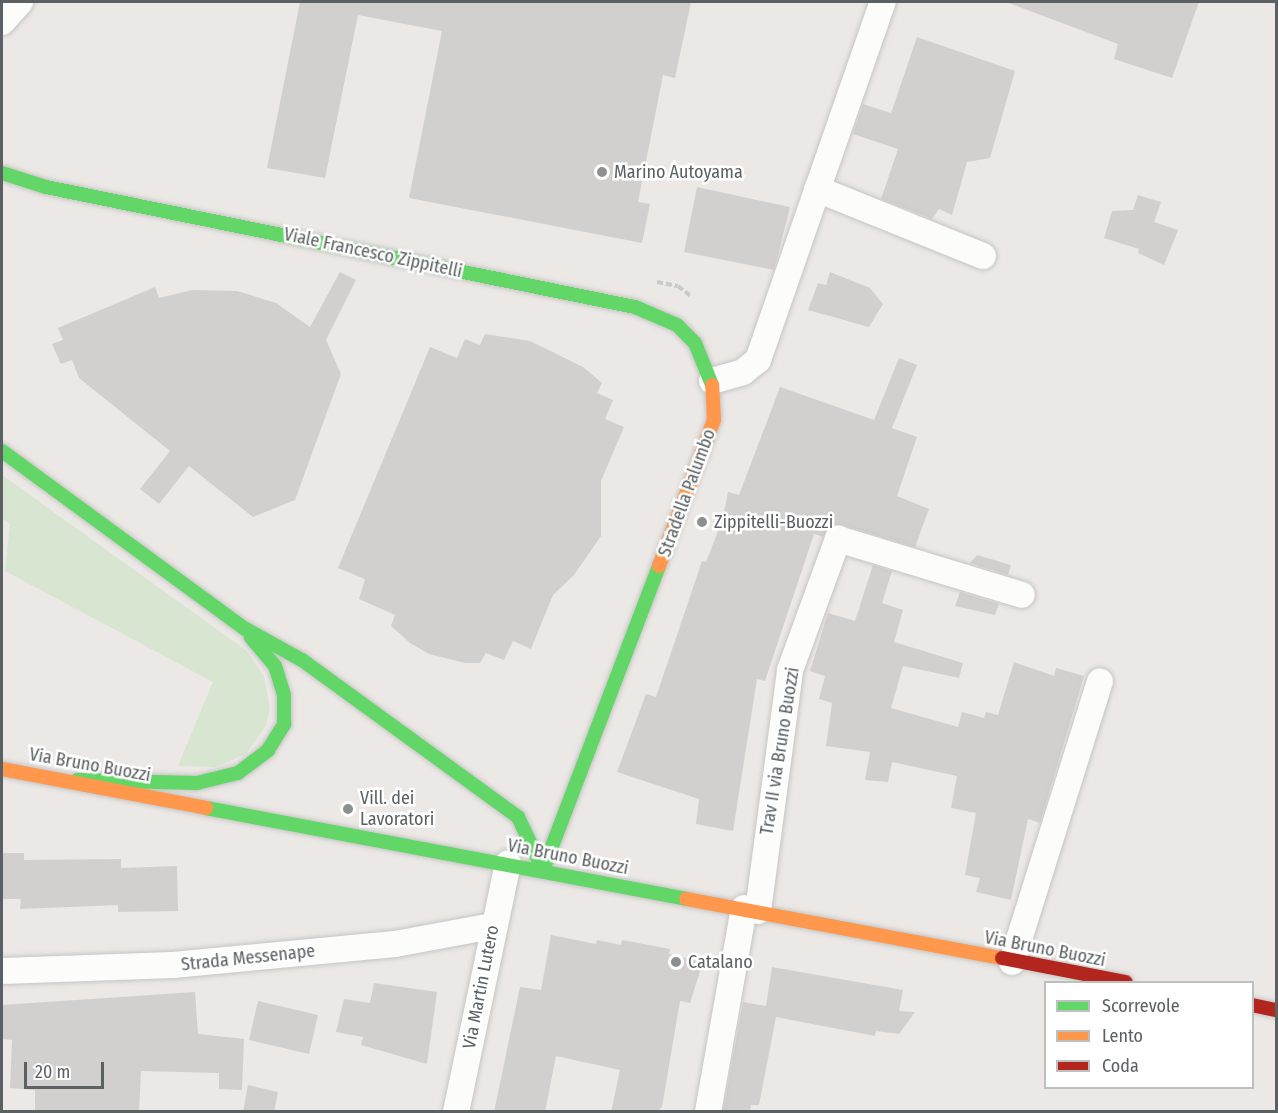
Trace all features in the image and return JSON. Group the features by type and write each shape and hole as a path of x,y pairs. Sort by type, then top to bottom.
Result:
{"main road":[{"name":"Viale Francesco Zippitelli","path":"2,173 46,187 656,313 677,324 695,343 712,381"},
{"name":"Stradella Palumbo","path":"543,870 702,457 714,420 712,381"},
{"path":"2,451 244,628 302,660 518,817 543,870"},
{"path":"77,780 197,783 238,772 268,750 285,724 284,695 276,666 244,628"},
{"name":"Via Bruno Buozzi","path":"2,769 77,780 751,909 1017,963 1120,981"},
{"path":"1254,1005 1276,1010"}],"street":[{"path":"2,22 20,2"},
{"path":"712,381 743,372 758,360 883,2"},
{"path":"817,189 983,256"},
{"name":"Trav II via Bruno Buozzi","path":"751,909 790,670 838,539 1022,595"},
{"path":"1017,963 1100,681"},
{"name":"Via Martin Lutero","path":"456,1112 492,926 508,863"},
{"path":"708,1112 751,909"},
{"name":"Strada Messenape","path":"2,971 172,966 395,944 492,926"}],"path":[{"path":"643,279 678,286 700,304"}],"green space":[{"path":"2,475 247,651 264,677 270,709 266,725 246,754 215,767 178,766 213,682 5,571 10,524 2,519"}],"building":[{"path":"300,2 691,2 675,78 663,75 638,202 650,204 642,243 409,198 442,31 358,15 325,178 267,168"},
{"path":"1006,2 1199,2 1172,78 1114,59 1118,44"},
{"path":"917,37 1015,71 990,158 967,162 952,215 939,209 932,219 881,199 898,149 853,134 863,104 891,113"},
{"path":"697,187 790,207 774,270 684,252"},
{"path":"1138,195 1161,202 1154,222 1178,230 1164,265 1138,253 1139,249 1104,238 1112,211 1133,210"},
{"path":"340,272 356,280 326,340 341,374 295,500 253,517 189,466 159,504 140,489 170,451 79,378 72,360 61,364 52,344 63,340 58,328 155,287 159,298 192,290 237,291 276,303 310,327"},
{"path":"830,272 870,288 883,304 869,327 808,310 818,283 826,285"},
{"path":"485,334 530,341 583,367 602,383 597,393 613,400 605,419 624,427 601,481 601,536 574,575 553,595 531,649 513,641 504,660 486,653 480,663 465,663 429,654 410,643 391,626 395,615 359,599 365,579 338,568 430,347 457,358 465,339 480,345"},
{"path":"899,358 917,365 892,428 917,437 897,496 929,509 915,547 842,525 829,527 823,537 814,534 765,681 757,679 733,831 696,824 699,799 617,772 646,694 656,697 702,561 706,562 723,518 728,492 739,495 780,387 874,420"},
{"path":"977,555 1011,565 1008,575 970,563"},
{"path":"873,565 892,571 882,603 903,610 894,642 963,663 959,678 903,666 891,708 958,727 962,712 984,718 986,712 998,715 1014,662 1054,676 1056,668 1084,676 1040,823 1028,819 1011,900 976,892 980,878 965,875 976,813 951,808 957,776 892,762 888,782 865,780 870,752 826,746 832,703 819,699 825,676 810,671 828,613 855,621"},
{"path":"960,592 999,604 995,615 955,606"},
{"path":"2,853 24,853 24,860 121,859 121,868 177,866 178,911 118,912 118,905 20,909 21,899 2,899"},
{"path":"551,935 596,944 597,940 621,945 622,940 670,949 669,954 703,962 690,1003 680,1001 662,1107 656,1112 611,1112 620,1070 556,1056 545,1112 494,1112 520,987 541,990"},
{"path":"772,967 903,990 899,1011 915,1012 899,1034 876,1031 875,1036 776,1017 759,1105 751,1105 750,1112 723,1112 743,1002 766,1006"},
{"path":"374,983 437,992 427,1064 361,1045 363,1037 336,1032 344,999 370,1003"},
{"path":"195,992 198,1034 244,1039 242,1090 219,1089 219,1073 141,1071 139,1112 35,1112 35,1090 10,1088 12,1040 2,1039 2,1005"},
{"path":"258,1001 318,1015 309,1054 249,1040"},
{"path":"248,1085 278,1092 274,1112 243,1112"}],"traffic: fast":[{"path":"2,173 46,187 635,307 677,325 695,343 712,385"},
{"path":"2,451 244,628 302,660 518,817 543,870"},
{"path":"543,870 659,566"},
{"path":"77,780 197,783 238,773 268,750 284,724 284,695 275,666 251,637"},
{"path":"206,808 686,899"}],"traffic: slow":[{"path":"659,566 714,420 712,385"},
{"path":"2,769 206,808"},
{"path":"686,899 1002,958"}],"traffic: jam":[{"path":"1002,958 1121,981"},
{"path":"1254,1005 1276,1010"}],"place":[{"name":"Marino Autoyama","path":"602,172"},
{"name":"Zippitelli-Buozzi","path":"702,522"},
{"name":"Vill. dei Lavoratori","path":"348,809"},
{"name":"Catalano","path":"676,962"}]}
